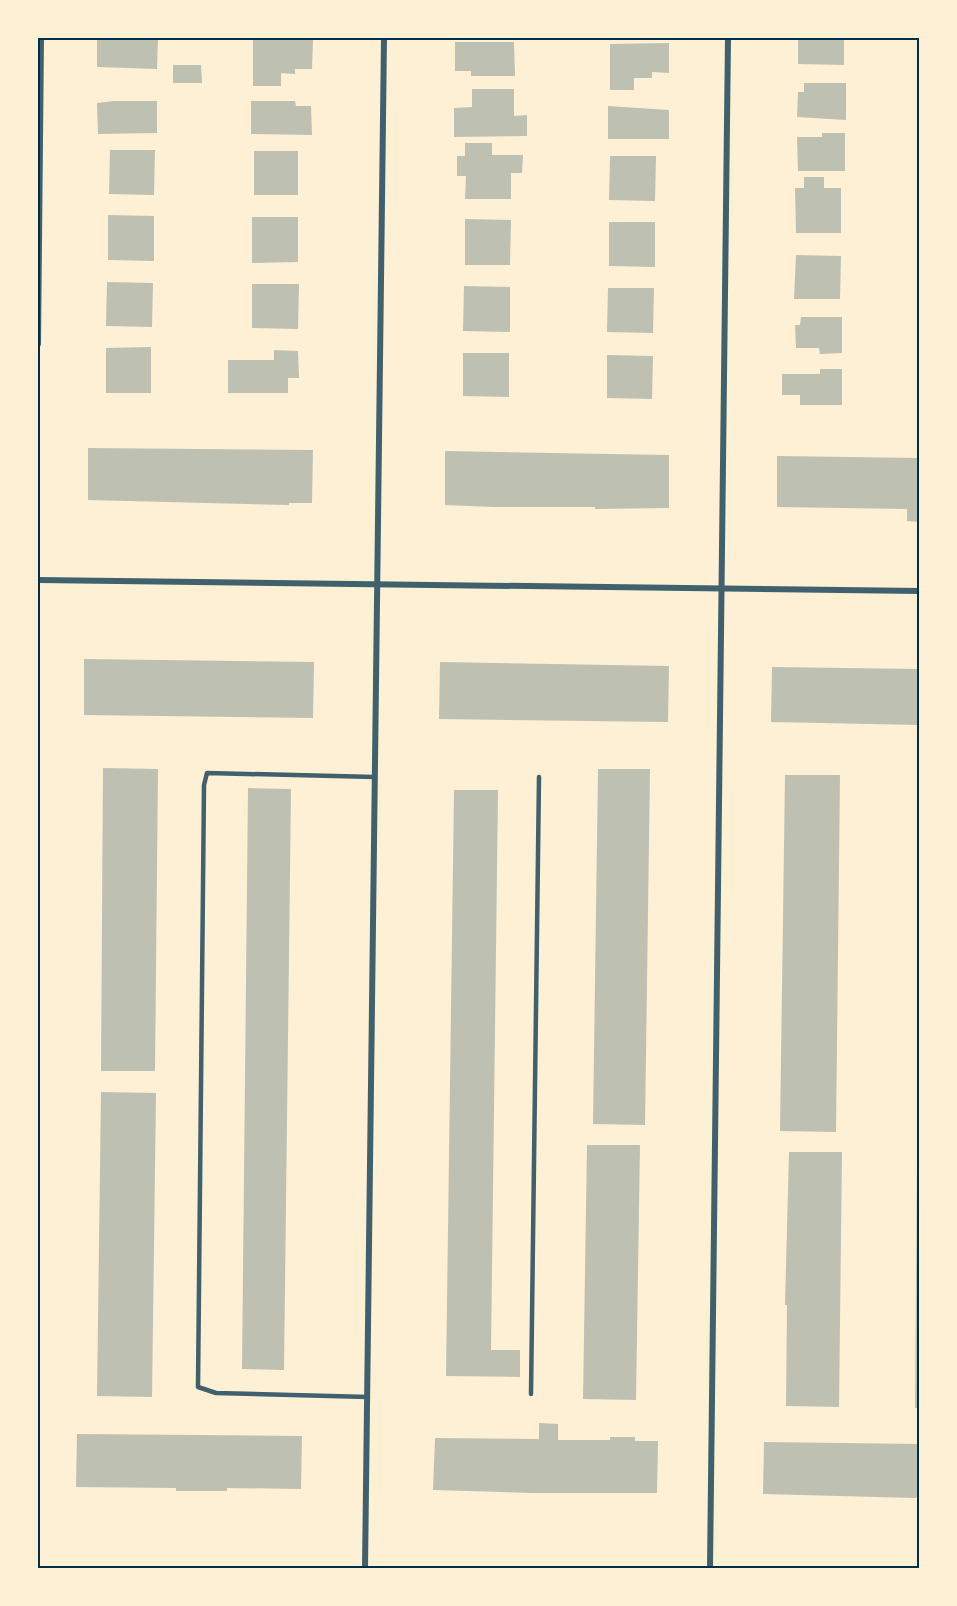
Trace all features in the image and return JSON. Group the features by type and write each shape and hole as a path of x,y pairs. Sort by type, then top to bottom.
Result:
{"street":[{"path":"38,344 41,38"},
{"path":"365,1569 384,38"},
{"path":"710,1569 728,38"},
{"path":"38,580 920,591"}],"lane":[{"path":"368,1397 216,1393 198,1387 204,785 207,773 375,777"},
{"path":"531,1394 539,777"}],"building":[{"path":"97,38 158,38 157,69 97,67"},
{"path":"798,38 844,38 844,65 798,64"},
{"path":"253,39 313,40 312,69 295,69 295,74 281,73 281,86 253,86"},
{"path":"455,42 514,42 515,76 471,76 471,71 455,71"},
{"path":"669,43 669,73 652,72 652,78 634,78 634,90 610,90 610,44"},
{"path":"173,65 201,65 202,83 173,83"},
{"path":"804,83 846,83 846,120 797,117 798,92 804,92"},
{"path":"472,89 514,89 514,116 527,115 527,136 454,137 454,108 472,107"},
{"path":"157,101 157,133 98,134 97,103"},
{"path":"251,101 295,101 296,106 311,106 312,135 251,134"},
{"path":"608,106 669,110 669,139 608,139"},
{"path":"822,133 845,133 845,171 798,171 797,137 822,137"},
{"path":"465,143 492,143 492,155 523,155 522,173 511,173 511,199 465,199 466,176 457,176 457,156 465,156"},
{"path":"110,150 155,150 154,195 109,194"},
{"path":"254,151 298,151 298,195 254,195"},
{"path":"610,156 656,156 655,201 609,200"},
{"path":"804,177 824,177 824,188 841,188 841,233 796,233 795,188 804,188"},
{"path":"108,215 154,216 154,261 108,260"},
{"path":"252,217 298,217 298,262 252,263"},
{"path":"465,219 511,220 510,265 465,265"},
{"path":"609,222 655,222 655,267 609,266"},
{"path":"796,255 841,256 840,299 794,299"},
{"path":"107,282 153,283 152,327 106,326"},
{"path":"252,284 299,284 298,329 252,328"},
{"path":"464,286 510,287 510,332 463,331"},
{"path":"608,288 654,288 653,333 607,332"},
{"path":"801,317 842,317 842,353 820,354 819,348 796,348 795,325 800,325"},
{"path":"151,347 151,393 106,393 106,348"},
{"path":"274,350 298,351 299,378 288,378 288,393 228,393 228,360 274,360"},
{"path":"463,353 509,353 509,397 463,396"},
{"path":"607,355 653,356 652,399 607,398"},
{"path":"820,369 842,369 842,405 800,405 800,395 782,395 782,374 820,374"},
{"path":"88,448 313,450 312,503 289,503 289,505 88,500"},
{"path":"445,451 669,455 669,508 595,509 595,507 445,505"},
{"path":"777,456 920,458 920,522 907,521 907,509 777,507"},
{"path":"84,659 314,662 313,718 84,715"},
{"path":"440,662 669,666 668,722 439,719"},
{"path":"772,667 920,669 920,725 771,722"},
{"path":"103,768 158,769 155,1071 101,1071"},
{"path":"598,769 650,769 645,1125 593,1124"},
{"path":"785,775 840,775 836,1132 780,1131"},
{"path":"248,788 291,789 284,1370 242,1369"},
{"path":"454,790 498,790 491,1350 520,1350 520,1377 446,1376"},
{"path":"101,1092 156,1093 152,1397 97,1396"},
{"path":"587,1145 640,1145 636,1400 583,1399"},
{"path":"789,1152 842,1152 839,1407 786,1406 787,1305 785,1305"},
{"path":"917,1159 920,1159 920,1408 915,1408"},
{"path":"539,1423 558,1424 558,1440 610,1440 610,1437 635,1437 635,1441 658,1441 657,1493 433,1490 435,1438 539,1439"},
{"path":"77,1434 302,1436 301,1489 227,1488 227,1491 176,1491 176,1488 76,1487"},
{"path":"764,1442 920,1444 920,1496 915,1498 763,1494"}]}
